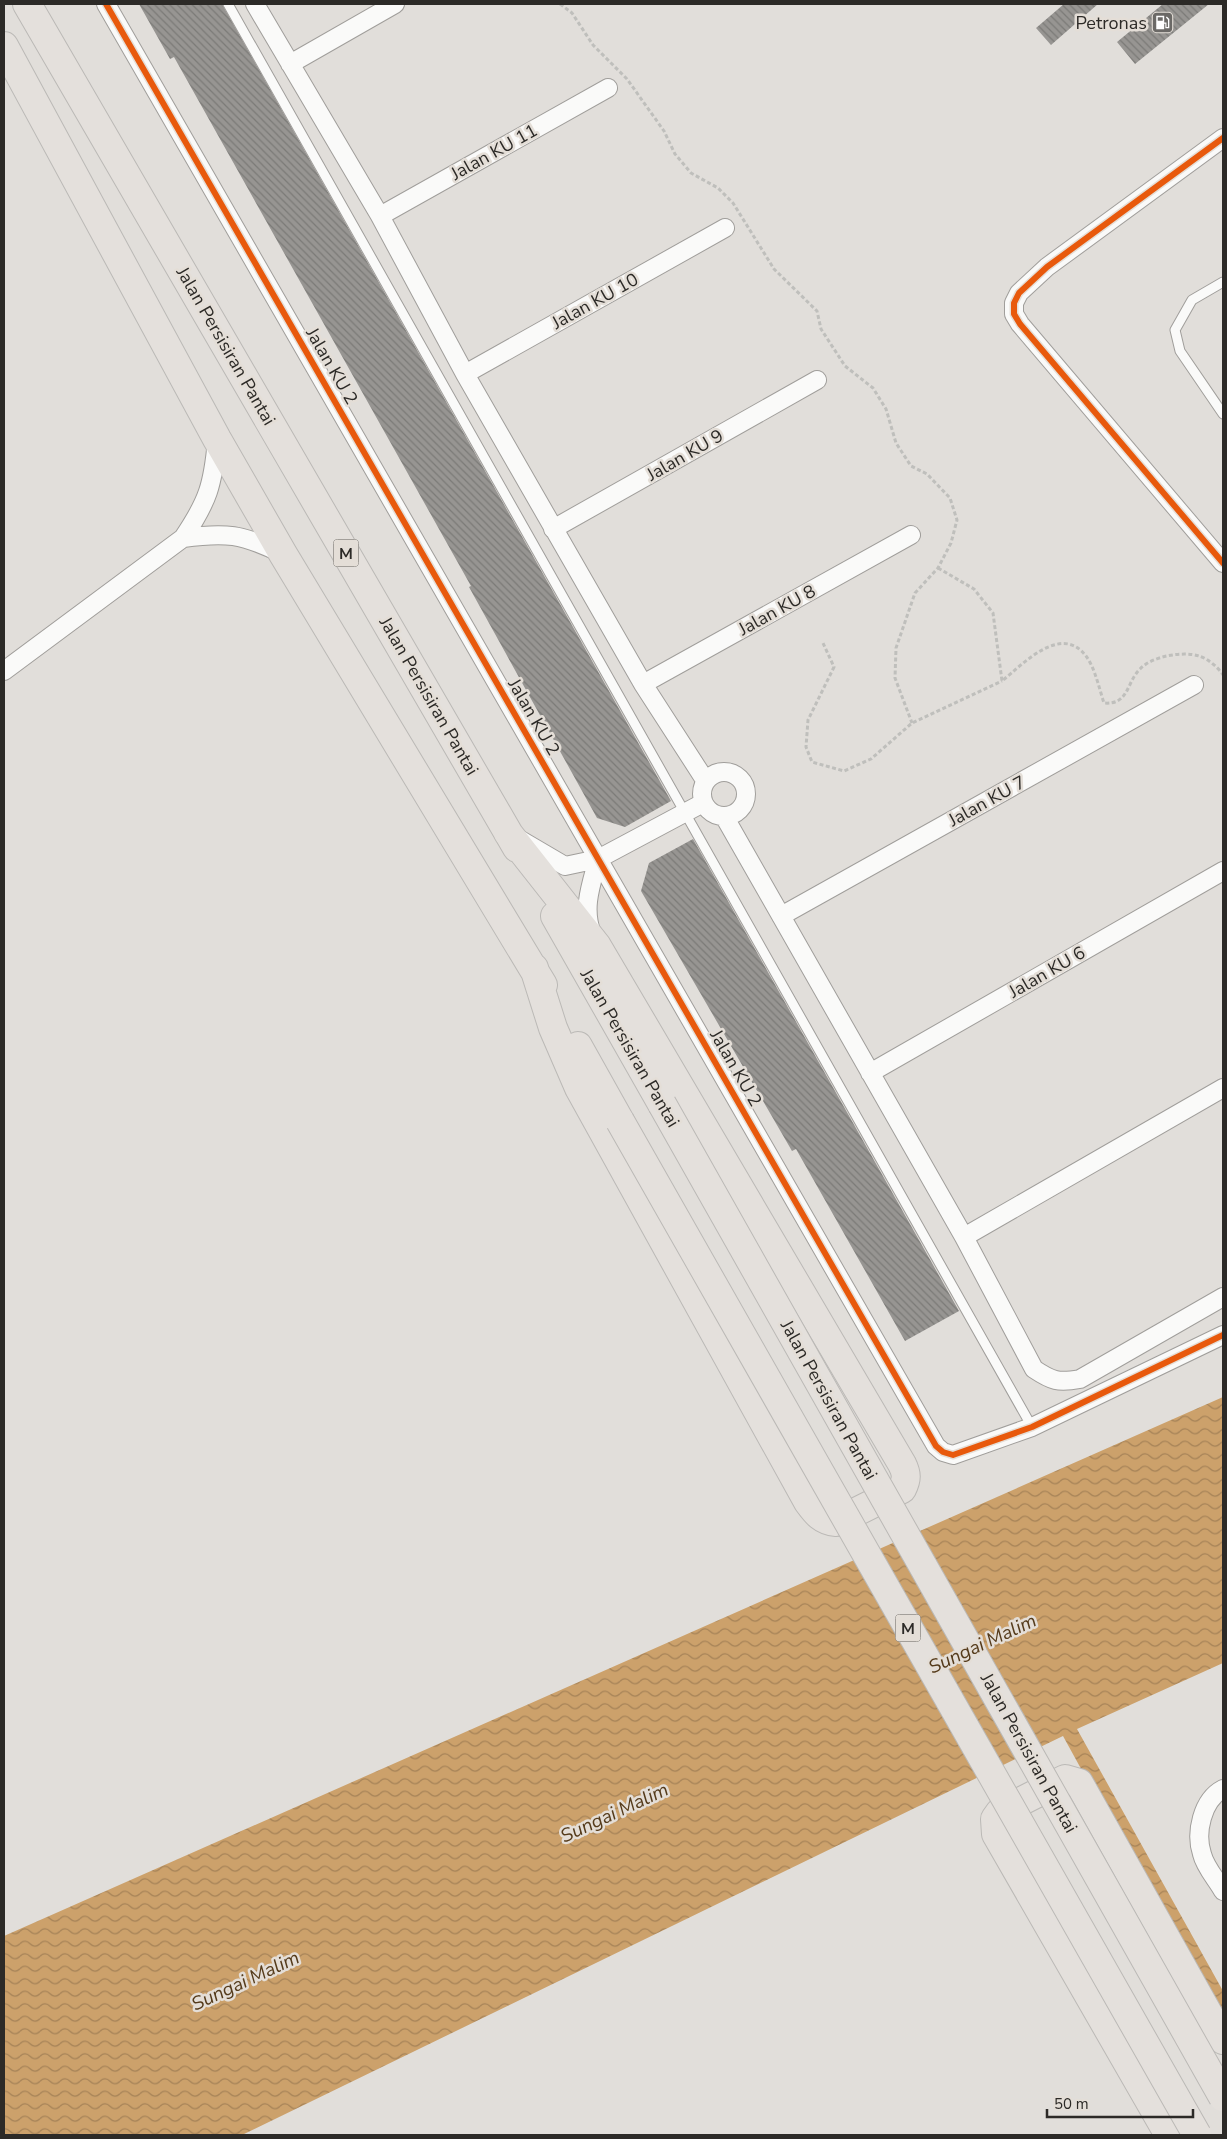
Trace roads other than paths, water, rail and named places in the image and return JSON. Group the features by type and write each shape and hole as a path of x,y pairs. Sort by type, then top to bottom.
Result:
{"main road":[{"name":"Jalan Persisiran Pantai","path":"27,4 508,833 1223,2097"},
{"name":"M","path":"4,46 217,439 282,554 534,968 1197,2135"},
{"path":"508,833 596,946 906,1474 906,1481 902,1489 836,1522 827,1521 808,1502 579,1088 553,1028 534,968"},
{"path":"1169,2135 996,1834 995,1819 1000,1812 1065,1779 1079,1783 1223,2040"}],"street":[{"name":"Jalan KU 2","path":"106,4 936,1446 943,1452 953,1455 1032,1427"},
{"path":"256,4 380,216 465,374 553,529 643,684 706,780"},
{"path":"290,64 395,4"},
{"name":"Jalan KU 11","path":"380,216 608,88"},
{"path":"1223,138 1047,267 1019,293 1014,303 1014,314 1020,324 1223,563"},
{"name":"Jalan KU 10","path":"465,374 725,228"},
{"name":"Jalan KU 9","path":"553,529 817,380"},
{"path":"4,672 183,538 201,512 208,494 215,469 217,439"},
{"path":"183,538 214,534 236,536 258,542 282,554"},
{"name":"Jalan KU 8","path":"643,684 911,535"},
{"name":"Jalan KU 7","path":"781,916 1194,685"},
{"path":"725,771 739,777 744,784 746,798 738,811 724,816 711,813 703,803 701,791 706,780 711,775 725,771"},
{"path":"508,833 565,866 598,859 703,803"},
{"path":"724,816 964,1237 1034,1369 1050,1380 1062,1382 1080,1379 1223,1297"},
{"path":"596,946 587,921 587,900 598,859"},
{"name":"Jalan KU 6","path":"870,1073 1223,871"},
{"path":"964,1237 1223,1088"},
{"path":"1032,1427 1223,1335"},
{"path":"1223,1789 1216,1793 1203,1812 1200,1833 1202,1855 1223,1891"}],"lane":[{"path":"228,4 1032,1427"},
{"path":"1223,282 1192,300 1175,330 1180,352 1223,414"}],"water":[{"name":"Sungai Malim","path":"1223,1397 1223,1663 1077,1729 1223,1991 1223,2027 1063,1736 242,2135 4,2135 4,1936"}],"place":[{"name":"Petronas","path":"1163,23"}]}
